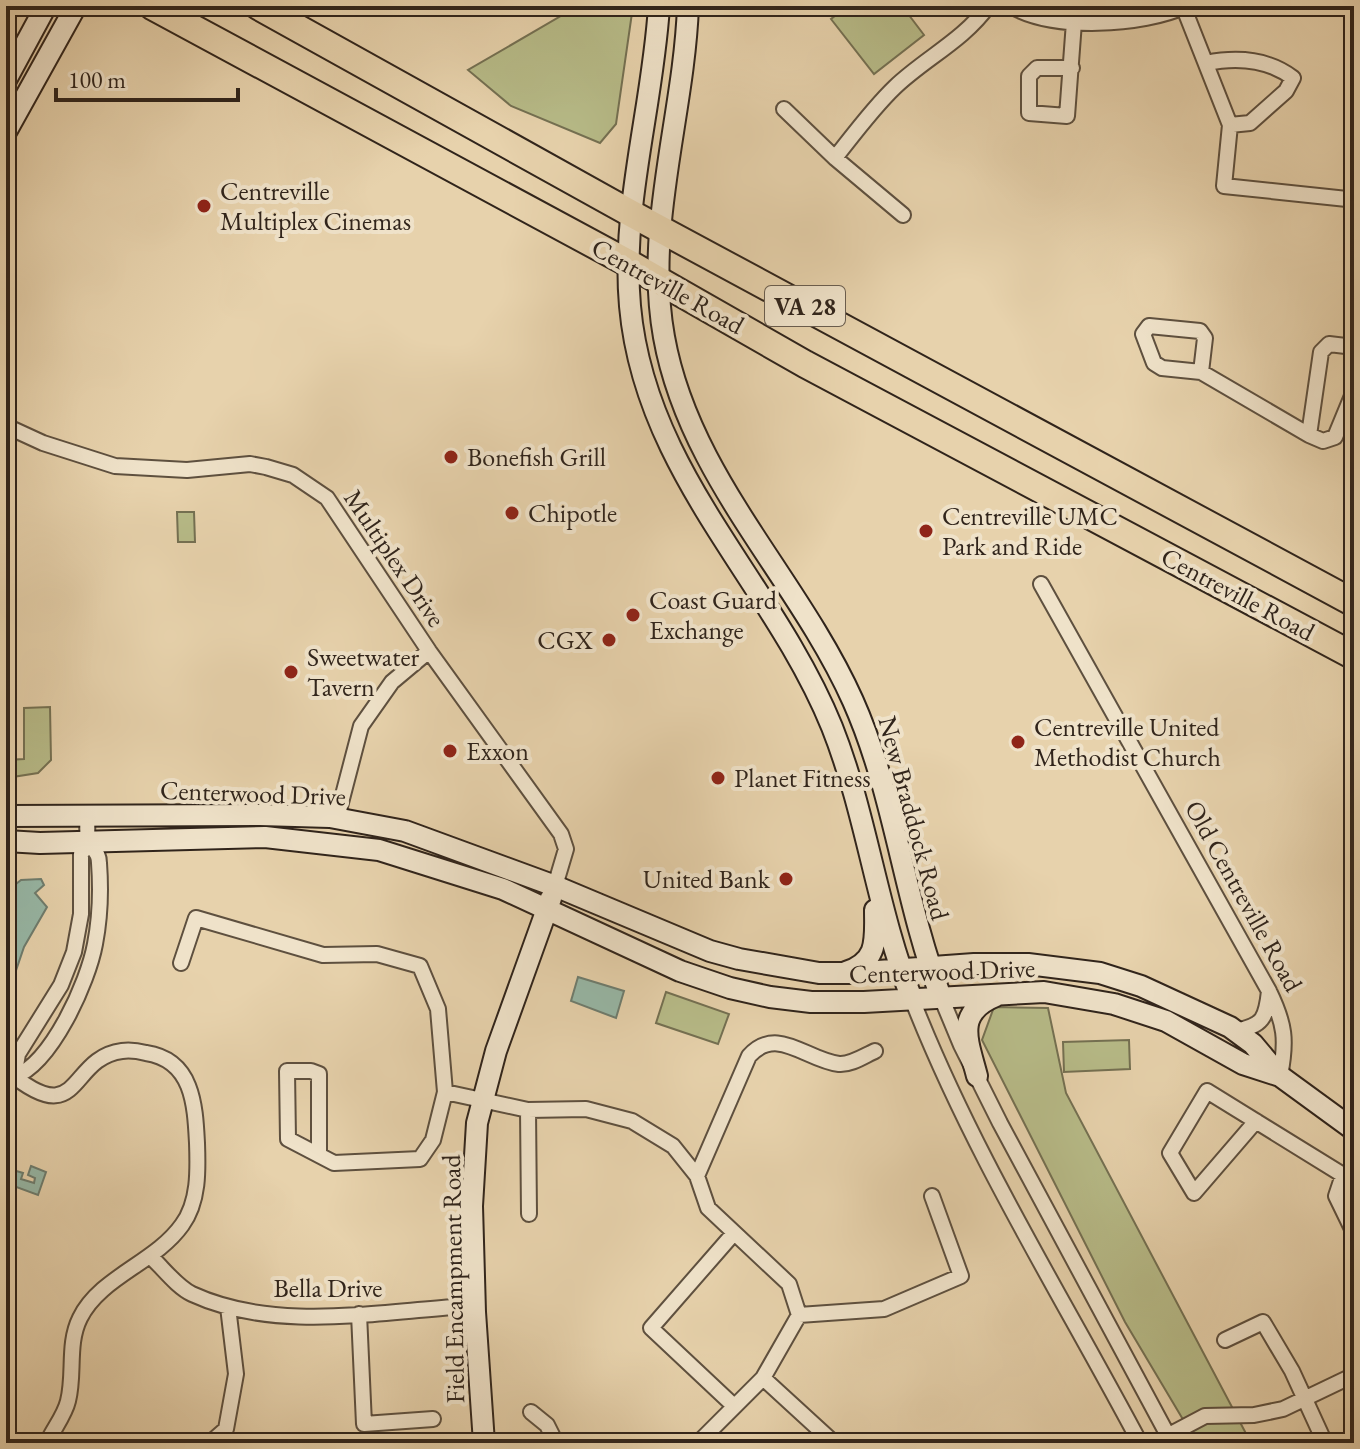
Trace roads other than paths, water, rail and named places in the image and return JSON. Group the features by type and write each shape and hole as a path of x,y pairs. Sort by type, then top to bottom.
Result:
{"highway":[{"name":"Centreville Road","path":"152,6 660,280 805,364 1354,656"},
{"name":"Centreville Road","path":"258,6 632,214 1354,603"}],"street":[{"path":"6,80 46,6"},
{"path":"6,132 76,6"},
{"name":"New Braddock Road","path":"659,6 632,214 630,306 639,359 663,432 683,473 813,687 832,727 901,969 947,1084 1140,1443"},
{"name":"New Braddock Road","path":"688,6 683,73 671,137 660,229 661,318 679,397 694,433 726,492 822,643 859,716 883,789 929,967 941,997 977,1076 1164,1440"},
{"path":"835,158 895,86 981,16 988,6"},
{"path":"1011,6 1047,19 1074,22 1117,21 1184,7 1230,125 1224,186 1347,199 1354,196"},
{"path":"1072,68 1074,22"},
{"path":"1206,63 1242,59 1281,68 1293,78 1286,91 1250,123 1230,125"},
{"path":"784,109 835,158 903,215"},
{"path":"1201,372 1205,338 1200,331 1149,326 1143,334 1154,363 1162,368 1201,372 1323,441 1335,437 1354,391"},
{"path":"1309,435 1321,352 1329,344 1354,347"},
{"name":"Multiplex Drive","path":"6,426 43,443 115,466 187,470 250,464 293,475 327,498 429,651 561,834 566,849 555,886"},
{"name":"Old Centreville Road","path":"1041,584 1269,991 1282,1022 1286,1045 1280,1076"},
{"path":"337,818 361,726 392,682 429,651"},
{"name":"Centerwood Drive","path":"6,816 260,815 337,818 405,831 555,886 710,951 784,967 842,973 974,964 1028,964 1100,973 1163,994 1236,1031 1253,1044 1280,1076"},
{"path":"9,1078 27,1072 52,1041 75,1002 95,947 100,867 99,854 89,842 87,818"},
{"name":"Centerwood Drive","path":"6,841 265,837 379,850 503,889 680,971 730,988 811,1002 1044,992 1114,1004 1166,1021 1243,1064 1280,1076"},
{"path":"9,1078 18,1054 61,985 74,952 81,914 81,854 89,842"},
{"path":"842,973 865,962 872,952 875,939 875,878"},
{"name":"Field Encampment Road","path":"484,1443 475,1312 473,1175 477,1123 496,1051 555,886"},
{"path":"181,963 196,918 323,955 377,954 420,966 438,1009 445,1092 433,1140 420,1159 334,1163 288,1139 287,1071 319,1074 319,1155"},
{"path":"1236,1031 1253,1027 1263,1020 1269,991"},
{"path":"977,1076 967,1033 968,1021 979,1004 1005,993"},
{"path":"697,1176 749,1056 760,1044 776,1042 837,1064 848,1063 875,1051"},
{"path":"9,1078 52,1096 65,1093 105,1056 121,1051 155,1054 181,1071 192,1091 195,1110 197,1178 193,1204 175,1234 151,1257 98,1294 81,1316 73,1337 68,1402 44,1443"},
{"path":"1280,1076 1354,1130"},
{"path":"1256,1121 1194,1193 1170,1153 1207,1091 1256,1121 1348,1180 1336,1196 1354,1233"},
{"path":"445,1092 528,1110 586,1109 632,1121 673,1146 697,1176 708,1208 789,1284 799,1315 763,1378 698,1443"},
{"path":"528,1110 529,1214"},
{"path":"799,1315 884,1309 961,1276 932,1196"},
{"path":"734,1233 651,1328 734,1406"},
{"name":"Bella Drive","path":"151,1257 189,1293 228,1307 290,1316 455,1307 475,1312"},
{"path":"210,1443 226,1429 236,1374 228,1307"},
{"path":"359,1314 364,1424 433,1419"},
{"path":"1225,1340 1263,1322 1292,1371 1325,1443"},
{"path":"1164,1440 1205,1416 1254,1415 1283,1409 1354,1375"},
{"path":"763,1378 834,1443"},
{"path":"531,1412 547,1425 553,1437 551,1443"}],"place":[{"name":"Centreville Multiplex Cinemas","path":"204,206"},
{"name":"Bonefish Grill","path":"451,457"},
{"name":"Chipotle","path":"512,513"},
{"name":"Centreville UMC Park and Ride","path":"926,531"},
{"name":"Coast Guard Exchange","path":"633,615"},
{"name":"CGX","path":"609,640"},
{"name":"Sweetwater Tavern","path":"291,672"},
{"name":"Centreville United Methodist Church","path":"1018,742"},
{"name":"Exxon","path":"450,751"},
{"name":"Planet Fitness","path":"718,778"},
{"name":"United Bank","path":"786,879"}]}
